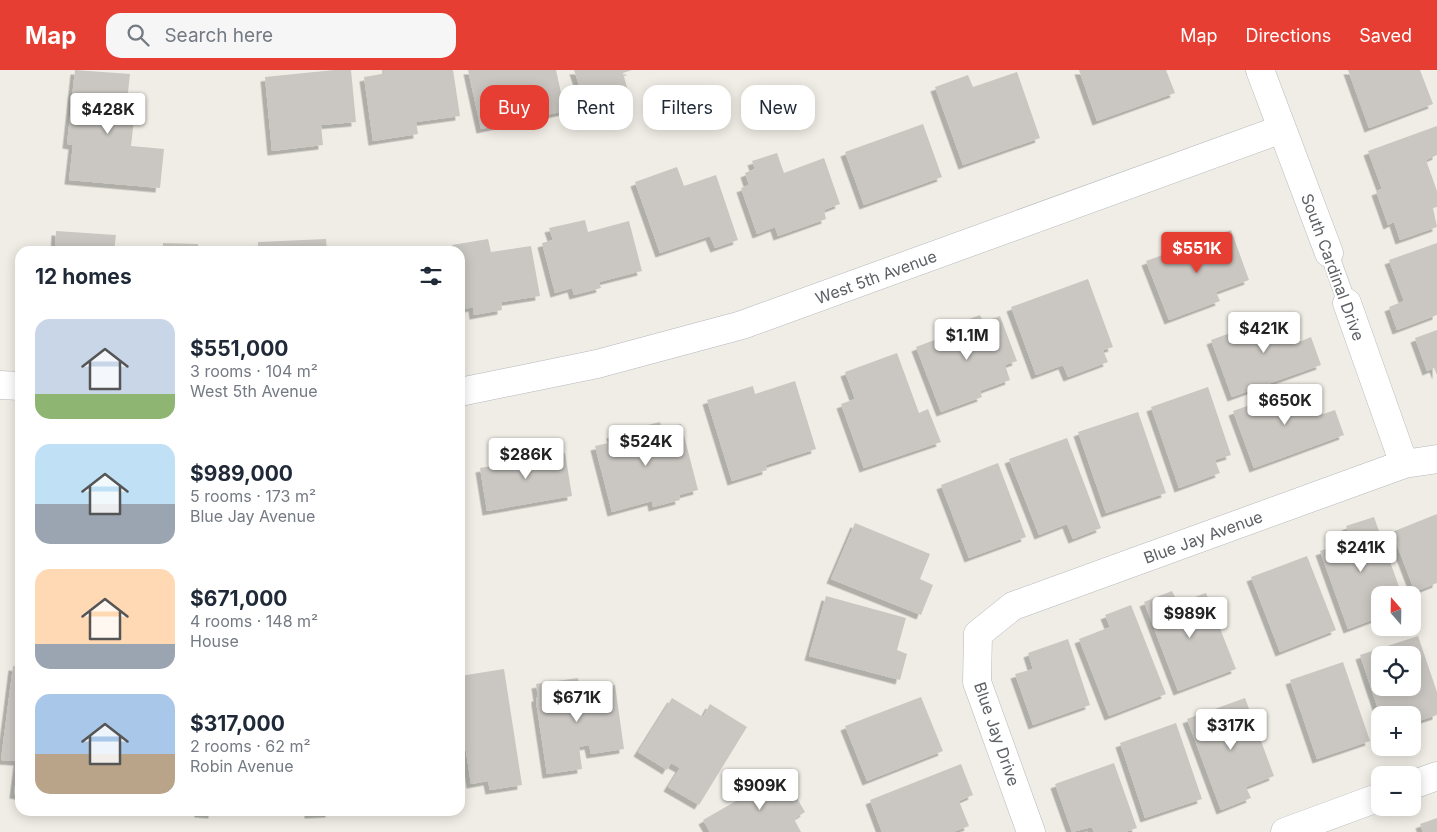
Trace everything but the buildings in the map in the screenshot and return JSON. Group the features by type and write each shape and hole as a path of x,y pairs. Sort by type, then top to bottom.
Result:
{"street":[{"name":"South Cardinal Drive","path":"1260,70 1328,253"},
{"name":"West 5th Avenue","path":"465,391 597,364 742,326 1282,129"},
{"name":"South Cardinal Drive","path":"1347,303 1404,464"},
{"path":"0,385 15,386"},
{"name":"Blue Jay Avenue","path":"978,634 1013,606 1404,464 1437,459"},
{"name":"Blue Jay Drive","path":"978,634 977,682 1031,832"},
{"path":"1421,782 1437,776"},
{"path":"1285,832 1371,800"}],"lane":[{"name":"South Cardinal Drive","path":"1328,253 1347,303"}]}
